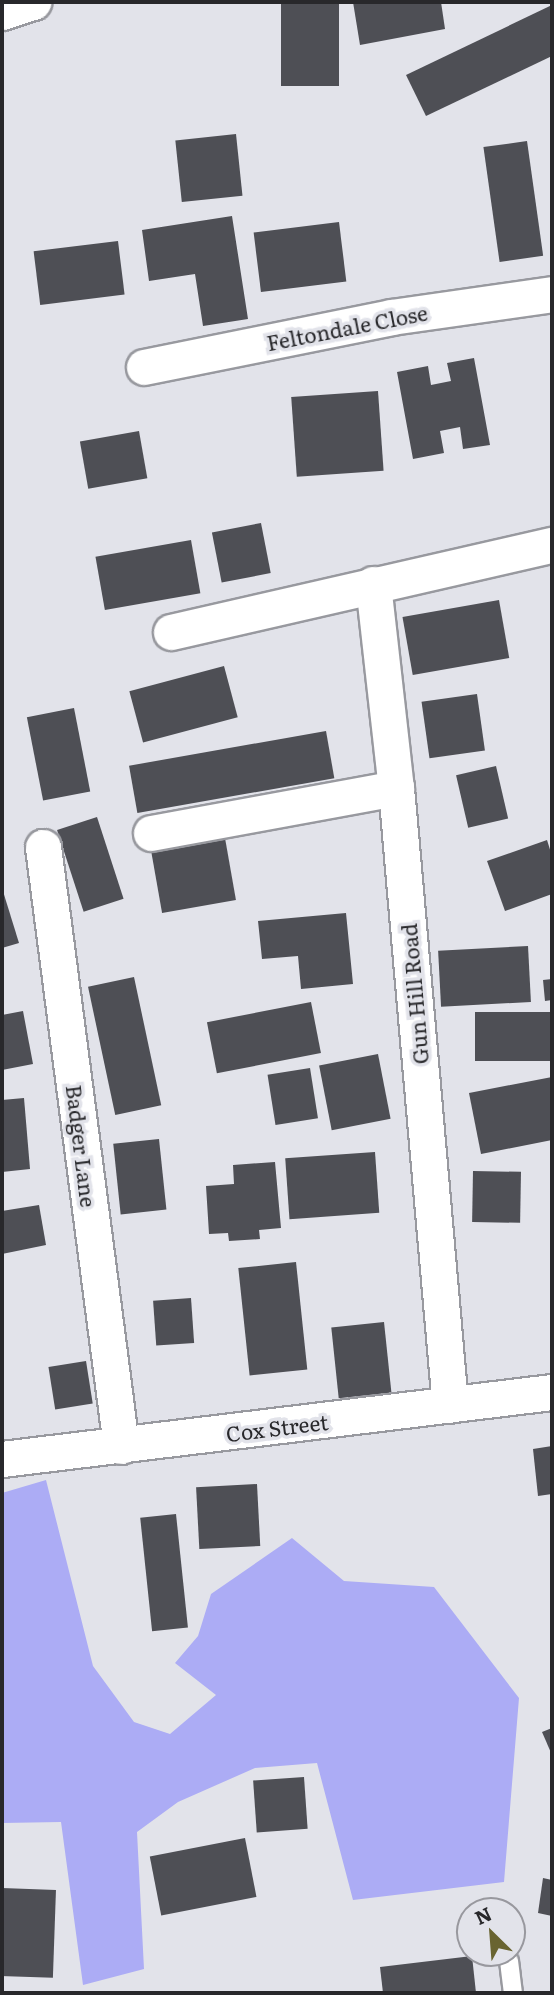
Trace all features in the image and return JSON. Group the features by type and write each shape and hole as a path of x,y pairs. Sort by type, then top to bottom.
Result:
{"street":[{"path":"2,12 33,2"},
{"name":"Feltondale Close","path":"144,367 391,317 552,294"},
{"path":"171,632 552,545"},
{"name":"Gun Hill Road","path":"373,584 396,788 450,1405"},
{"path":"151,833 396,788"},
{"name":"Badger Lane","path":"43,847 121,1446"},
{"name":"Cox Street","path":"2,1459 552,1392"}],"lane":[{"path":"510,1967 513,1993"}],"shaded area":[{"path":"46,1480 93,1666 134,1722 170,1734 216,1695 175,1663 198,1636 211,1594 292,1538 344,1581 434,1587 519,1698 504,1882 353,1900 317,1763 255,1768 178,1802 137,1832 144,1969 83,1985 61,1822 2,1823 2,1493"}],"building":[{"path":"281,2 339,2 339,86 281,86"},
{"path":"353,2 441,2 445,29 360,45"},
{"path":"552,5 552,56 426,116 406,75"},
{"path":"236,134 242,196 182,202 175,140"},
{"path":"527,141 543,256 500,262 483,147"},
{"path":"232,216 248,319 203,326 195,274 149,281 142,230"},
{"path":"339,222 346,282 261,292 254,232"},
{"path":"118,241 125,295 40,305 34,251"},
{"path":"474,358 490,445 463,449 460,427 440,431 444,453 413,459 397,372 428,366 431,385 451,381 447,363"},
{"path":"378,391 384,471 297,477 291,397"},
{"path":"139,431 147,478 88,489 80,441"},
{"path":"261,523 271,573 222,583 212,533"},
{"path":"191,540 200,593 105,610 95,557"},
{"path":"499,600 509,658 413,675 402,617"},
{"path":"224,666 238,717 143,743 129,691"},
{"path":"477,694 485,750 429,758 422,702"},
{"path":"74,708 90,791 43,801 27,717"},
{"path":"326,731 334,778 137,813 129,766"},
{"path":"496,766 508,819 468,828 456,775"},
{"path":"97,817 124,899 84,912 57,830"},
{"path":"225,838 236,900 162,913 151,851"},
{"path":"547,840 552,856 552,894 505,911 487,861"},
{"path":"2,888 19,943 2,948"},
{"path":"346,913 353,984 301,989 298,956 262,959 258,921"},
{"path":"528,946 531,1002 441,1007 438,951"},
{"path":"134,977 161,1105 115,1115 88,987"},
{"path":"552,979 552,1000 545,1001 543,980"},
{"path":"311,1002 321,1053 217,1073 207,1022"},
{"path":"23,1011 33,1064 2,1070 2,1015"},
{"path":"475,1012 552,1012 552,1061 475,1061"},
{"path":"378,1054 391,1119 332,1130 319,1065"},
{"path":"310,1068 318,1118 276,1125 268,1075"},
{"path":"552,1077 552,1140 481,1154 469,1093"},
{"path":"24,1098 30,1169 2,1172 2,1100"},
{"path":"159,1139 166,1210 121,1214 113,1144"},
{"path":"375,1152 379,1213 289,1219 285,1158"},
{"path":"275,1162 281,1228 259,1230 260,1239 229,1241 228,1233 209,1234 206,1186 234,1184 233,1165"},
{"path":"473,1171 521,1172 520,1223 472,1222"},
{"path":"39,1205 46,1245 2,1254 2,1211"},
{"path":"296,1262 307,1369 250,1375 238,1268"},
{"path":"191,1298 194,1343 156,1346 153,1301"},
{"path":"384,1322 391,1393 339,1398 331,1328"},
{"path":"86,1361 93,1403 55,1409 48,1367"},
{"path":"552,1446 552,1494 538,1496 533,1449"},
{"path":"257,1484 260,1546 199,1549 196,1487"},
{"path":"176,1514 188,1627 152,1631 140,1518"},
{"path":"552,1728 552,1755 542,1732"},
{"path":"304,1777 308,1829 257,1832 253,1781"},
{"path":"245,1838 256,1897 161,1915 150,1857"},
{"path":"543,1878 552,1880 552,1916 538,1913"},
{"path":"2,1888 56,1890 53,1978 2,1976"},
{"path":"456,1958 456,1967 473,1967 476,1993 383,1993 380,1967"}]}
